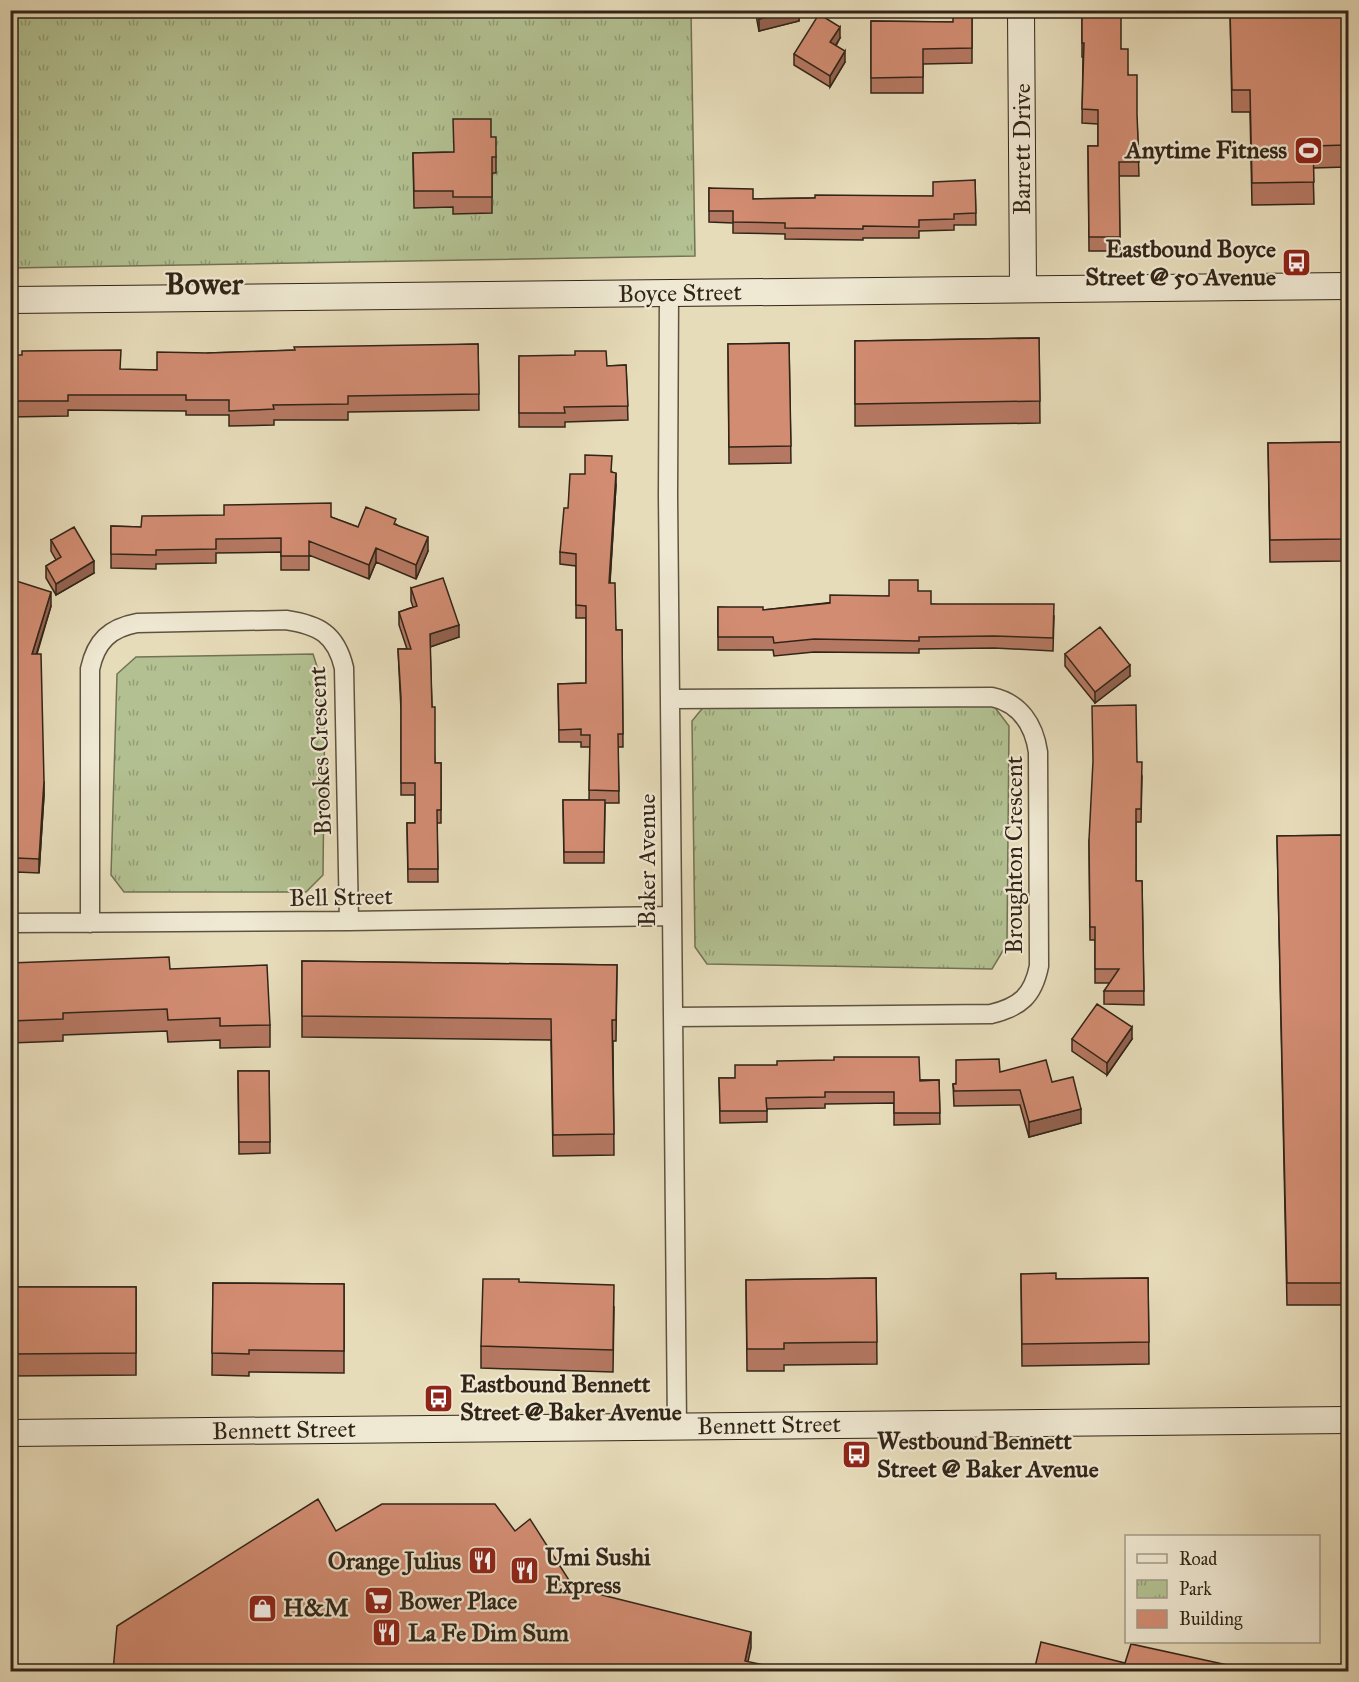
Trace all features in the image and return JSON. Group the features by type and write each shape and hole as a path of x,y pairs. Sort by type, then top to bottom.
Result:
{"street":[{"name":"Barrett Drive","path":"1022,10 1023,288"},
{"name":"Boyce Street","path":"10,300 1348,286"},
{"name":"Baker Avenue","path":"669,294 670,699 677,1426"},
{"name":"Brookes Crescent","path":"90,923 90,669 102,641 121,626 137,623 286,620 317,628 330,636 337,647 344,668 349,921"},
{"name":"Broughton Crescent","path":"670,699 992,697 1001,699 1020,710 1033,728 1038,752 1039,966 1035,983 1016,1006 991,1014 673,1017"},
{"name":"Bell Street","path":"10,923 672,916"},
{"name":"Bennett Street","path":"10,1433 1348,1420"}],"green space":[{"path":"10,11 691,11 695,256 11,268"},
{"path":"313,654 325,691 323,875 306,892 124,892 111,875 117,674 136,657"},
{"path":"987,697 1009,726 1007,944 992,969 707,964 695,947 692,721 710,699"}],"building":[{"path":"757,10 797,10 759,19"},
{"path":"1088,10 1121,10 1121,49 1128,49 1128,75 1137,75 1139,162 1119,162 1120,237 1089,237 1088,146 1098,146 1098,110 1082,109 1084,43 1082,43 1082,16 1088,16"},
{"path":"1230,10 1348,10 1346,145 1313,146 1314,182 1252,183 1250,90 1232,90"},
{"path":"819,14 840,27 830,42 845,51 830,76 794,54"},
{"path":"953,17 972,17 972,48 923,49 923,77 871,78 871,21 953,22"},
{"path":"453,119 491,119 491,137 496,137 496,157 492,157 492,197 453,197 453,191 414,191 413,153 454,152"},
{"path":"975,180 976,213 954,214 954,219 919,220 919,227 785,228 785,223 733,222 733,211 709,211 709,188 753,189 753,199 815,198 815,195 933,196 933,182"},
{"path":"1039,338 1040,401 855,404 855,341"},
{"path":"789,343 791,446 729,447 728,344"},
{"path":"478,344 479,394 348,396 348,404 273,405 274,409 229,411 229,400 186,400 186,395 68,395 68,401 10,401 10,355 22,355 22,351 121,350 120,369 157,370 157,352 208,353 295,350 294,347"},
{"path":"575,351 606,351 607,366 626,365 628,406 564,407 565,413 519,413 519,356 575,355"},
{"path":"1345,386 1348,386 1348,531 1343,531 1343,539 1270,540 1268,443 1346,442"},
{"path":"585,455 612,456 611,472 616,473 609,583 615,583 616,630 622,630 623,734 618,734 619,791 589,790 590,735 581,735 581,729 559,730 558,684 586,683 586,606 576,605 576,554 560,552 564,508 568,508 570,474 585,474"},
{"path":"331,503 331,517 358,527 366,507 396,519 394,524 428,537 416,565 376,548 369,565 309,541 309,556 281,556 281,538 216,539 216,549 156,550 156,555 111,554 111,526 141,527 142,516 224,515 224,505"},
{"path":"74,527 94,561 56,584 46,566 61,557 51,540"},
{"path":"443,578 459,625 430,634 432,707 435,707 435,763 441,763 441,810 437,810 438,869 408,869 407,823 415,823 415,783 401,783 401,698 398,649 411,649 399,612 417,606 411,588"},
{"path":"10,579 51,592 32,654 41,654 44,781 39,859 17,858 16,872 10,872"},
{"path":"889,580 918,580 918,591 931,591 931,604 1054,604 1053,638 919,637 919,641 814,639 774,643 773,637 718,637 718,607 763,607 763,610 830,603 830,595 889,596"},
{"path":"1100,627 1130,665 1095,692 1065,654"},
{"path":"1136,705 1137,762 1142,762 1141,809 1136,809 1136,881 1142,881 1144,991 1104,991 1119,969 1095,969 1095,927 1090,927 1092,706"},
{"path":"563,800 605,800 604,852 564,852"},
{"path":"1348,835 1348,1283 1287,1283 1277,836"},
{"path":"169,957 170,969 267,965 270,1025 220,1026 220,1018 168,1020 167,1009 63,1013 63,1019 11,1021 10,1026 10,963"},
{"path":"302,961 617,965 616,1020 612,1020 614,1134 553,1135 551,1019 302,1016"},
{"path":"1097,1004 1132,1027 1107,1063 1072,1039"},
{"path":"834,1057 919,1057 920,1081 939,1080 940,1113 894,1113 894,1092 825,1092 825,1097 766,1098 767,1111 720,1111 719,1078 735,1078 735,1065 777,1065 777,1061 834,1060"},
{"path":"999,1059 1000,1072 1046,1060 1052,1082 1073,1077 1081,1109 1029,1122 1020,1090 954,1091 956,1060"},
{"path":"238,1071 269,1071 270,1142 239,1142"},
{"path":"1056,1273 1056,1279 1148,1278 1149,1342 1022,1344 1021,1274"},
{"path":"876,1278 877,1342 784,1343 784,1349 747,1349 746,1280"},
{"path":"483,1279 614,1285 613,1350 481,1346"},
{"path":"213,1283 344,1284 344,1351 249,1350 249,1354 212,1353"},
{"path":"10,1287 136,1287 136,1353 11,1354"},
{"name":"Bower Place","path":"318,1499 336,1531 382,1504 495,1504 515,1531 530,1519 574,1588 751,1632 745,1661 793,1671 113,1671 117,1626"},
{"path":"1041,1642 1125,1663 1131,1644 1255,1671 1034,1671"}],"place":[{"name":"Anytime Fitness","path":"1308,150"},
{"name":"Eastbound Boyce Street @ 50 Avenue","path":"1297,263"},
{"name":"Eastbound Bennett Street @ Baker Avenue","path":"439,1398"},
{"name":"Westbound Bennett Street @ Baker Avenue","path":"856,1455"},
{"name":"Orange Julius","path":"482,1561"},
{"name":"Umi Sushi Express","path":"524,1571"},
{"name":"Bower Place","path":"378,1601"},
{"name":"H&M","path":"262,1608"},
{"name":"La Fe Dim Sum","path":"387,1633"}],"district":[{"name":"Bower","path":"204,284"}]}
